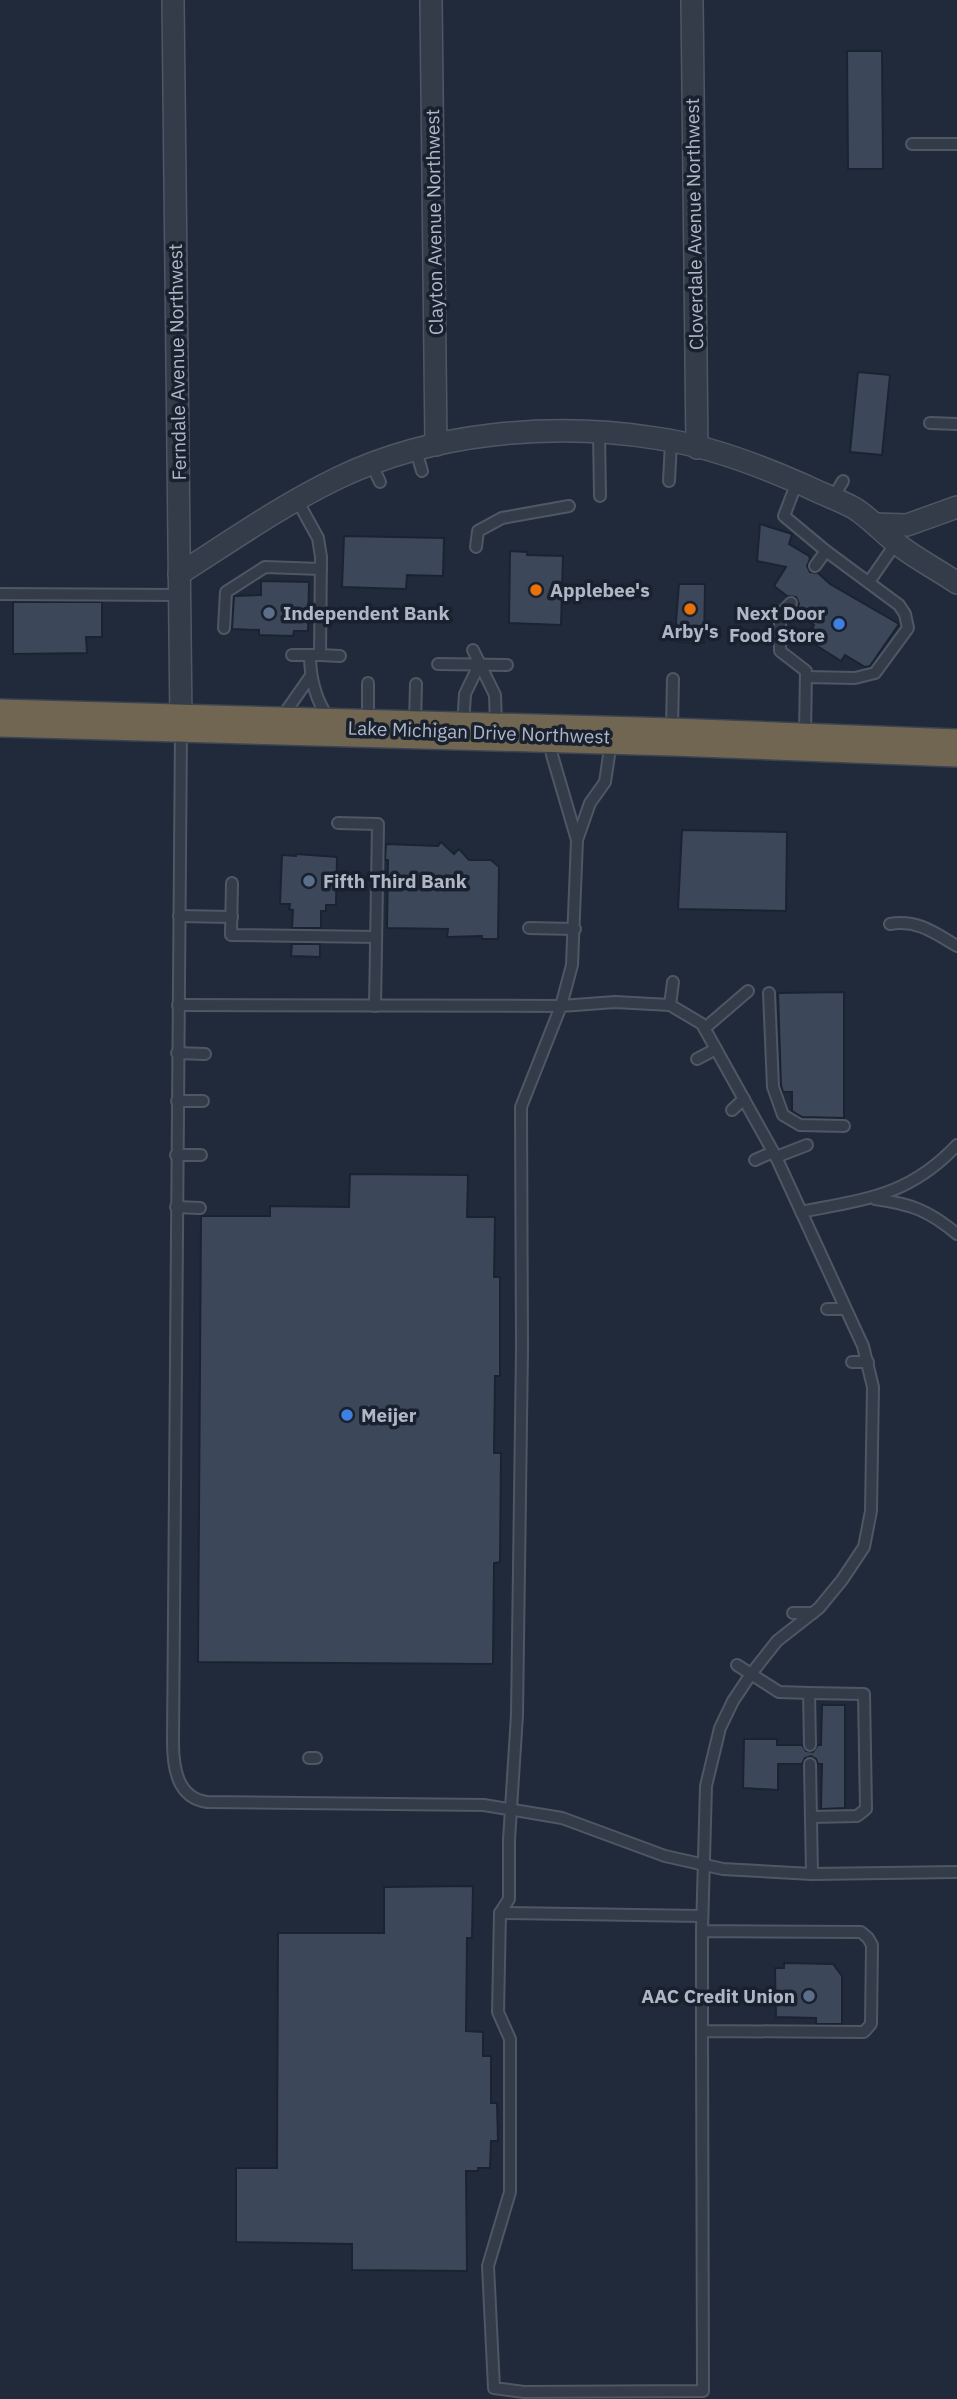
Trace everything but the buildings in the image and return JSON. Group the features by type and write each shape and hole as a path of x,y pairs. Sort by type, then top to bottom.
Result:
{"highway":[{"name":"Lake Michigan Drive Northwest","path":"0,718 549,733 957,748"}],"street":[{"name":"Ferndale Avenue Northwest","path":"173,0 181,724"},
{"name":"Clayton Avenue Northwest","path":"425,455 431,0"},
{"name":"Cloverdale Avenue Northwest","path":"692,0 697,448"},
{"path":"179,585 297,500 339,477 376,474 425,455 521,431 656,438 738,459 797,482 838,490 853,508 896,543 957,583"},
{"path":"875,524 907,525 957,507"}],"lane":[{"path":"912,144 957,144"},
{"path":"930,423 957,424"},
{"path":"600,433 600,496"},
{"path":"668,481 671,442"},
{"path":"797,482 785,516 825,551 899,604 905,614 908,628 875,673 855,678 806,677"},
{"path":"273,727 286,714 310,677 315,655 321,569 318,538 297,500"},
{"path":"476,547 478,531 502,518 569,506"},
{"path":"869,582 896,543"},
{"path":"815,566 825,551"},
{"path":"224,628 226,592 265,567 321,569"},
{"path":"0,594 179,585"},
{"path":"791,603 780,614 779,651 806,671 804,742"},
{"path":"473,650 495,695 480,731"},
{"path":"292,655 340,656"},
{"path":"438,664 507,665"},
{"path":"480,665 466,694 480,731"},
{"path":"310,677 329,720 354,728 368,683"},
{"path":"672,737 673,679"},
{"path":"415,730 416,684"},
{"path":"181,724 173,1742 175,1768 181,1786 191,1797 207,1802 468,1804 512,1808 570,1821 665,1856 746,1872 957,1872"},
{"path":"178,1005 561,1006 615,1002 670,1005 705,1028 774,1155 868,1362 874,1412 870,1513 864,1547 848,1564 842,1580 813,1613 778,1641 751,1674 726,1716 710,1764 706,1786 702,1916 703,2395 494,2393 488,2266 510,2192 510,2039 498,2012 500,1913 509,1899 517,1702 522,1408 522,1107 561,1006 572,965 575,929 577,840 552,755 549,733"},
{"path":"577,840 590,803 606,782 611,737"},
{"path":"338,822 381,822 376,937 381,950 375,1006"},
{"path":"232,883 231,935 376,937"},
{"path":"179,916 232,917"},
{"path":"890,923 908,922 922,926 957,946"},
{"path":"529,928 575,929"},
{"path":"670,1005 673,982"},
{"path":"705,1028 748,991"},
{"path":"769,993 773,1087 783,1115 800,1125 844,1126"},
{"path":"697,1059 716,1049"},
{"path":"177,1053 205,1054"},
{"path":"732,1110 744,1099"},
{"path":"177,1101 203,1101"},
{"path":"755,1160 807,1145"},
{"path":"801,1212 872,1198 923,1176 957,1145"},
{"path":"176,1155 201,1156"},
{"path":"872,1198 918,1207 932,1214 957,1234"},
{"path":"176,1207 200,1208"},
{"path":"827,1309 845,1309"},
{"path":"852,1362 868,1362"},
{"path":"861,1411 874,1412"},
{"path":"859,1461 872,1462"},
{"path":"857,1512 870,1513"},
{"path":"793,1613 813,1613"},
{"path":"737,1665 779,1692 864,1694 866,1809 857,1816 811,1817"},
{"path":"810,1693 810,1745"},
{"path":"712,1716 726,1716"},
{"path":"698,1764 710,1764"},
{"path":"810,1764 812,1874"},
{"path":"500,1913 702,1916"},
{"path":"702,1931 861,1932 872,1945 872,2016 871,2024 864,2032 702,2031"}],"place":[{"name":"Applebee's","path":"536,590"},
{"name":"Arby's","path":"690,609"},
{"name":"Independent Bank","path":"269,613"},
{"name":"Next Door Food Store","path":"839,624"},
{"name":"Fifth Third Bank","path":"309,881"},
{"name":"Meijer","path":"347,1415"},
{"name":"AAC Credit Union","path":"809,1996"}]}
